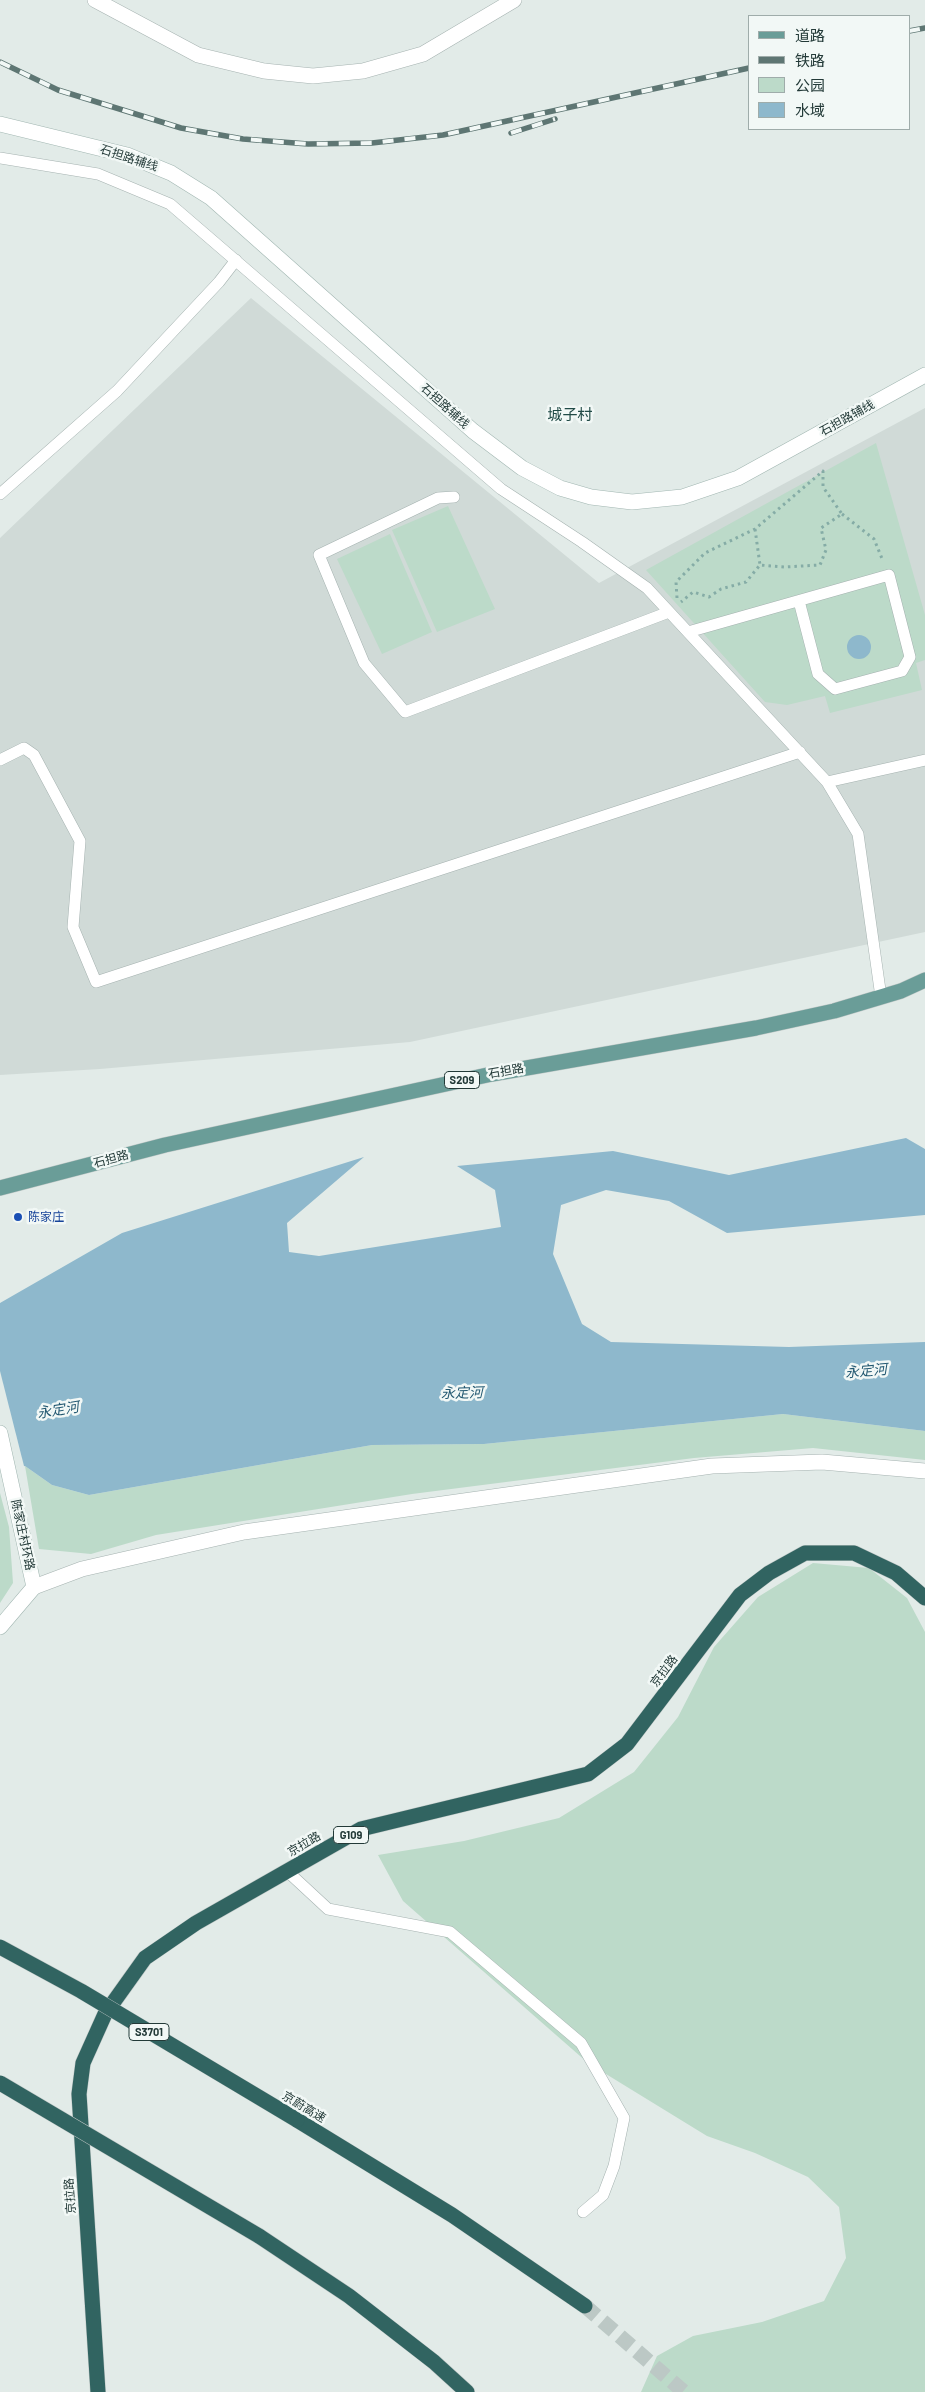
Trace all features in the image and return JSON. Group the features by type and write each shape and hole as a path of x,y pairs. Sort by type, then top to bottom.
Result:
{"highway":[{"name":"京拉路","path":"98,2392 79,2094 83,2063 105,2014 145,1958 196,1923 361,1829 588,1774 627,1744 740,1595 770,1573 805,1553 854,1553 896,1573 925,1598"},
{"name":"京蔚高速","path":"0,1947 81,1991 452,2215 585,2306"},
{"path":"0,2083 259,2236 349,2296 434,2362 467,2392"}],"main road":[{"name":"石担路","path":"0,1188 165,1145 492,1074 756,1028 834,1011 881,997 925,980"}],"street":[{"path":"95,0 198,55 264,71 313,76 363,71 423,54 514,0"},
{"name":"石担路辅线","path":"0,124 127,155 171,173 211,198 472,430 522,468 560,488 591,497 632,502 682,497 738,478 925,375"},
{"name":"陈家庄村环路","path":"0,1433 34,1587 0,1627"},
{"path":"34,1587 82,1569 244,1532 702,1467 749,1463 822,1462 925,1471"}],"lane":[{"path":"0,158 98,174 170,204 501,489 582,542 647,588 827,782 858,834 881,997"},
{"path":"0,494 117,391 219,282 236,260"},
{"path":"454,497 438,498 319,555 364,663 405,712 669,612"},
{"path":"688,632 889,575 910,657 902,671 835,689 818,674 799,601"},
{"path":"0,760 24,748 34,755 80,841 73,927 96,982 800,752"},
{"path":"827,782 925,760"},
{"path":"287,1871 328,1910 450,1932 581,2043 624,2118 614,2166 603,2195 584,2212"}],"path":[{"path":"755,529 760,565 746,582 721,589 709,598 693,592 678,605 676,582 705,553 755,529 823,471 823,487 842,514 874,539 889,575"},
{"path":"760,565 784,567 820,564 826,550 821,528 842,514"}],"shaded area":[{"path":"251,298 599,583 925,408 925,932 410,1042 100,1069 0,1075 0,538"}],"green space":[{"path":"876,443 925,615 925,660 916,663 922,690 830,713 825,696 787,705 765,702 646,570"},
{"path":"448,506 495,609 437,632 392,530"},
{"path":"390,534 432,632 382,654 337,559"},
{"path":"783,1414 925,1431 925,1460 813,1448 694,1458 412,1494 156,1535 91,1554 39,1549 25,1466 52,1485 89,1495 372,1445 484,1444"},
{"path":"0,1493 9,1527 13,1583 0,1603"},
{"path":"813,1563 869,1568 907,1598 925,1632 925,2392 641,2392 657,2356 693,2336 762,2322 824,2301 846,2258 839,2207 808,2177 755,2153 707,2136 588,2063 403,1901 378,1855 464,1841 559,1818 634,1772 678,1717 714,1647 758,1597"}],"water":[{"path":"859,635 868,638 871,647 868,656 859,659 850,656 847,647 850,638"},
{"name":"永定河","path":"906,1138 925,1149 925,1215 727,1233 669,1201 606,1190 561,1205 553,1254 582,1324 611,1342 789,1347 925,1342 925,1431 783,1414 484,1444 372,1445 89,1495 52,1485 25,1466 0,1471 0,1303 122,1233 364,1157 287,1223 289,1252 319,1256 501,1227 495,1190 457,1166 613,1151 729,1175"}],"pier":[{"path":"0,1371 25,1470 0,1473"}],"tunnel":[{"path":"585,2306 684,2392"}],"railway":[{"path":"910,31 925,28"},
{"path":"0,62 58,90 181,128 243,139 308,144 372,143 443,135 748,68"},
{"path":"511,133 555,119"}],"place":[{"name":"陈家庄","path":"18,1217"}],"district":[{"name":"城子村","path":"570,415"}]}
